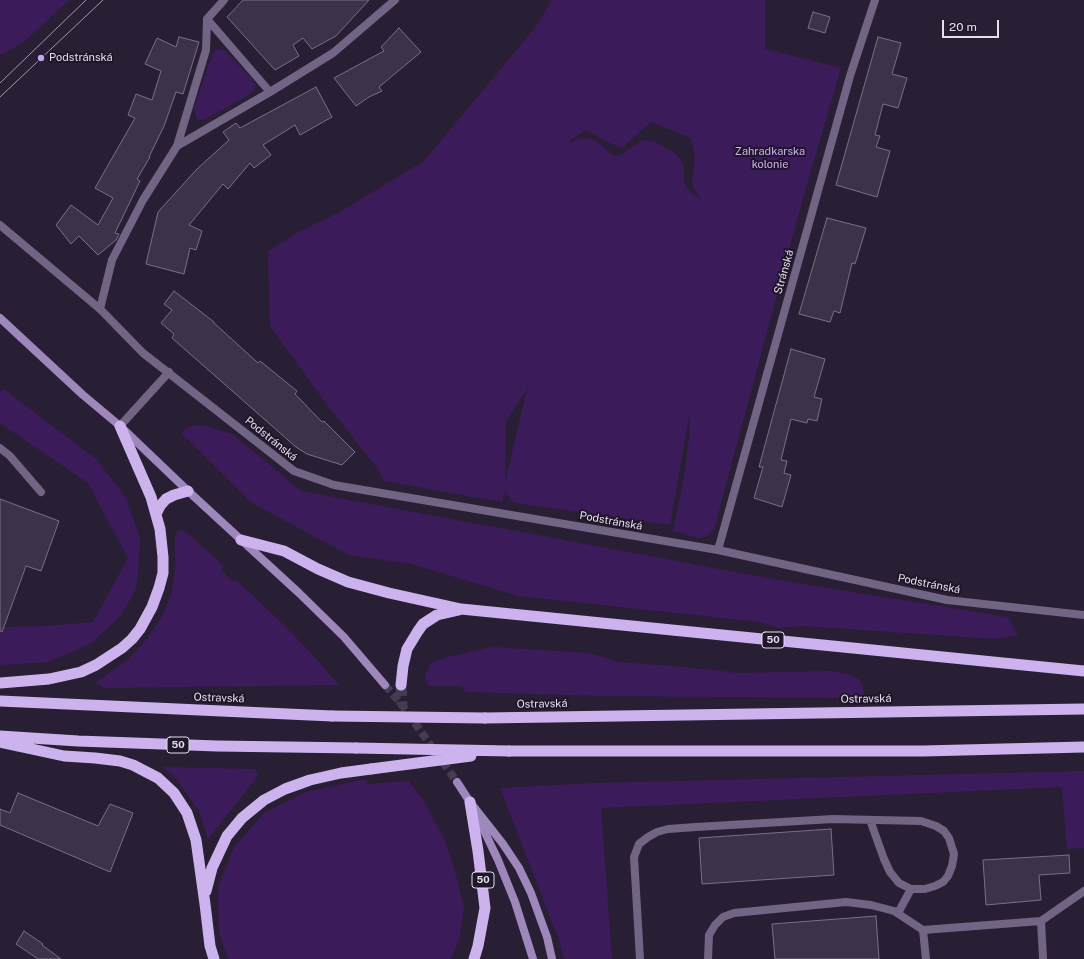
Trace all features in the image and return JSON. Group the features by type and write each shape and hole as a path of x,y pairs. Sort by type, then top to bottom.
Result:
{"highway":[{"path":"0,683 33,681 81,672 110,657 132,639 140,629 152,607 161,580 163,564 162,544 156,514 144,480 120,426"},
{"path":"156,514 160,506 166,500 174,495 188,491"},
{"name":"50","path":"241,540 284,551 318,569 348,582 389,593 462,609 1084,672"},
{"name":"50","path":"401,685 407,649 420,627 430,618 437,615 462,609"},
{"name":"Ostravská","path":"0,701 332,716 484,718 1084,710"},
{"name":"50","path":"0,736 78,741 217,746 509,751 923,750 1084,747"},
{"name":"50","path":"0,742 64,756 120,761 133,765 158,778 174,793 187,813 196,840 210,946 214,959"},
{"name":"50","path":"205,904 207,886 212,868 218,852 227,836 242,818 264,800 310,780 341,773 509,751"},
{"name":"50","path":"470,802 485,908 474,959"}],"main road":[{"path":"0,318 83,395 120,426 299,593 344,637 385,685"},
{"path":"456,782 503,844 519,868 532,892 552,959"},
{"path":"470,802 486,831 515,902 533,959"}],"street":[{"path":"100,309 112,260 143,200 177,146 206,50 207,19 224,0"},
{"path":"177,146 270,92 333,53 395,0"},
{"name":"Stránská","path":"718,550 848,84 875,0"},
{"path":"207,19 270,92"},
{"name":"Podstránská","path":"0,225 100,309 143,353 294,471 334,485 718,550 947,600 1084,615"},
{"path":"120,426 168,372"},
{"path":"0,448 10,456 41,492"},
{"path":"640,959 634,857 639,844 648,837 657,832 668,829 696,827 833,819 921,821 930,823 944,831 949,838 954,854 952,866 948,876 943,882 925,889 911,889 899,883 890,872 884,859 870,820"},
{"path":"898,914 911,889"},
{"path":"708,959 709,935 715,925 723,917 734,913 846,902 871,905 898,914 923,930 1041,921 1084,891"},
{"path":"1041,921 1043,959"},
{"path":"923,930 926,959"}],"green space":[{"path":"0,0 69,0 23,43 0,55"},
{"name":"Zahradkarska kolonie","path":"552,0 765,0 765,49 841,68 803,198 714,529 707,536 699,538 673,531 684,477 690,430 690,411 670,525 516,503 511,500 505,491 502,502 384,481 378,469 328,406 270,326 268,252 294,234 338,213 424,161 535,28","holes":["651,122 691,138 695,156 692,184 701,200 687,189 684,180 684,166 679,158 675,153 655,142 643,140 621,155 615,156 599,143 590,138 579,139 569,143 570,140 586,130 607,142 622,148","528,381 527,389 505,483 506,421 525,392"]},
{"path":"214,50 224,50 252,79 256,86 252,93 204,120 197,119 194,108"},
{"path":"4,389 97,460 126,498 140,538 138,575 135,591 122,614 92,643 49,662 0,665 0,627 49,626 93,622 128,558 88,483 0,423 0,391"},
{"path":"203,425 234,435 301,491 784,581 1008,617 1018,635 996,639 803,626 778,628 761,622 518,596 412,564 349,555 252,503 181,433 187,427"},
{"path":"181,530 191,536 224,566 221,570 232,581 235,579 284,625 339,685 106,688 95,683 129,659 147,639 162,616 172,592 175,571 175,535"},
{"path":"493,647 589,653 618,662 737,673 832,671 849,674 860,680 865,694 857,698 602,696 466,692 462,686 429,686 425,676 431,663 447,657"},
{"path":"163,767 254,769 258,772 257,777 208,839 200,813 176,778"},
{"path":"1084,771 1084,848 1067,849 1062,787 601,808 612,959 564,959 559,940 500,788 595,783"},
{"path":"366,779 366,784 409,781 425,803 445,841 464,908 460,936 451,959 228,959 219,932 218,887 234,847 264,813 306,792"}],"building":[{"path":"243,0 369,0 336,36 312,49 303,38 293,45 299,56 275,70 227,17"},
{"path":"813,12 830,17 825,33 808,28"},
{"path":"399,28 421,52 379,87 382,91 369,97 356,106 334,78 384,51 381,47"},
{"path":"179,37 199,42 183,94 176,92 164,126 150,157 137,179 140,181 115,233 119,234 116,240 98,255 79,236 71,244 56,225 71,205 98,225 113,198 95,188 135,118 128,115 136,94 152,100 161,71 145,64 157,38 176,47"},
{"path":"878,37 901,43 892,74 907,78 898,108 883,104 875,135 880,136 876,147 890,151 877,197 836,185"},
{"path":"316,87 332,117 300,135 295,125 263,145 271,155 254,168 250,163 228,189 223,184 189,225 202,231 196,250 190,248 184,274 146,264 158,212 197,169 229,140 223,132 236,123 240,128"},
{"path":"827,218 866,228 855,264 852,263 840,313 834,311 830,322 799,314"},
{"path":"174,291 214,322 258,363 260,361 297,391 295,394 322,422 324,421 355,452 342,465 307,454 296,447 172,338 174,334 161,323 172,310 164,304"},
{"path":"791,349 825,359 814,397 822,399 817,421 808,419 807,423 791,419 781,460 787,461 784,473 791,475 782,507 754,498 763,467 759,467"},
{"path":"0,499 59,521 41,571 26,566 2,632 0,631"},
{"path":"18,793 98,826 110,804 133,813 110,872 0,825 0,809 10,813"},
{"path":"831,829 834,875 702,884 699,838"},
{"path":"1069,855 1070,873 1039,875 1041,900 986,905 983,860"},
{"path":"876,916 879,959 775,959 772,924"},
{"path":"24,931 61,959 38,959 16,944"}],"tunnel":[{"path":"385,685 402,705 457,782"},
{"path":"401,685 402,705"}],"tram line":[{"path":"0,83 86,0"},
{"path":"0,97 103,0"}],"place":[{"name":"Podstránská","path":"41,58"}]}
